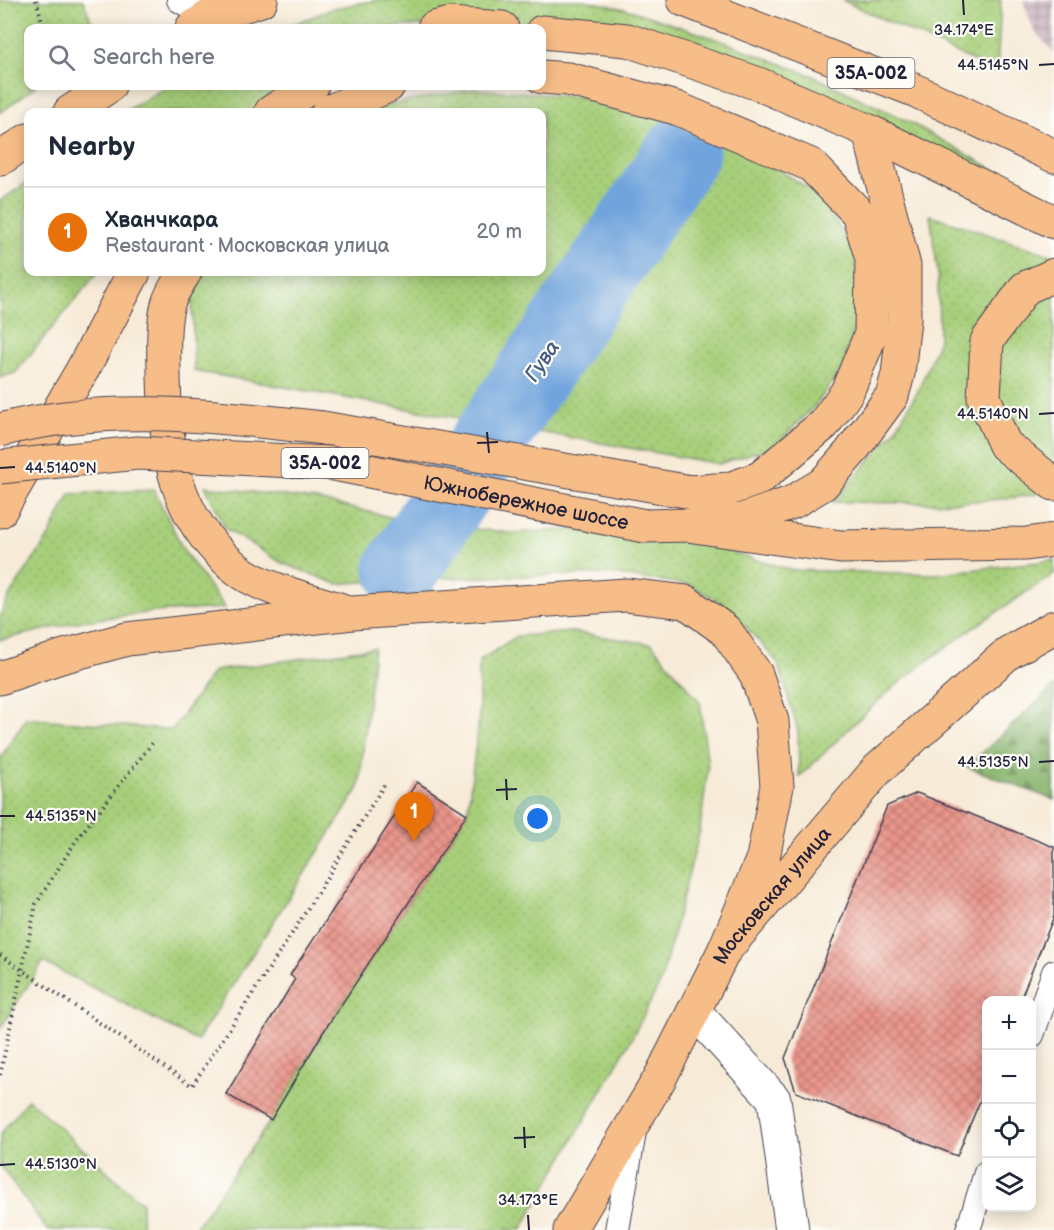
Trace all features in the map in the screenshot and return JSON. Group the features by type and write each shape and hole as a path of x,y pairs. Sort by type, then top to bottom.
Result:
{"main road":[{"path":"200,23 261,0"},
{"name":"35А-002","path":"684,0 914,90 1054,156"},
{"path":"546,32 627,40 756,83 869,130 1054,222"},
{"name":"35А-002","path":"0,430 23,424 90,415 204,414 323,428 639,481 691,492 729,489 760,478 824,424 847,392 871,334 872,259 858,213 811,165 676,108 568,79 546,77"},
{"path":"76,108 103,90"},
{"path":"277,108 306,90"},
{"path":"337,108 379,90"},
{"path":"687,525 742,520 793,502 823,484 850,453 892,396 898,374 904,320 904,266 869,130"},
{"path":"0,159 24,143"},
{"path":"1054,275 1025,288 987,341 984,398 1005,445 1054,484"},
{"path":"0,512 84,367 132,276"},
{"path":"183,276 168,303 163,347 167,447 188,510 213,545 238,571 286,593 352,613"},
{"name":"Южнобережное шоссе","path":"0,467 138,453 328,463 645,526 687,525 841,547 1026,544 1054,540"},
{"path":"0,678 61,657 127,639 352,613 626,595 686,602 726,631 756,674 772,721 777,786 763,858 723,951"},
{"name":"Московская улица","path":"570,1230 636,1120 723,951 877,771 1008,653 1054,627"}],"street":[{"path":"694,1011 774,1099 792,1230"}],"lane":[{"path":"179,0 200,23"},
{"path":"1036,1025 1052,983"},
{"path":"617,1230 636,1120"},
{"path":"968,1230 982,1188"}],"path":[{"path":"36,0 43,24"},
{"path":"0,1074 7,1052 21,969 36,904 77,839 154,741"},
{"path":"0,955 192,1086 295,929 384,785"}],"shaded area":[{"path":"1023,0 1054,0 1054,53 1033,29"}],"green space":[{"path":"0,0 83,0 92,24 24,24 24,90 31,90 0,113"},
{"path":"377,0 584,0 630,10 722,41 813,76 911,123 1023,186 909,148 587,30 546,27 546,24 486,22 294,24 334,8"},
{"path":"842,0 1001,0 997,72"},
{"path":"161,90 274,90 258,108 131,108"},
{"path":"468,90 583,97 669,121 758,157 821,196 855,254 858,316 842,369 815,406 775,446 719,464 194,371 192,301 198,276 546,276 546,108 374,108"},
{"path":"24,185 24,276 95,276 15,373 0,378 0,201"},
{"path":"930,215 1054,256 1054,491 972,501 833,502 894,432 918,391 939,340 938,275"},
{"path":"205,486 317,500 412,522 510,533 645,526 790,570 935,574 1054,560 1054,574 958,638 889,691 799,777 798,731 778,663 727,606 690,585 610,574 402,579 337,584 282,563 226,529"},
{"path":"154,490 184,551 225,608 153,612 82,621 0,640 0,615 11,593 48,538 70,494"},
{"path":"572,632 652,644 700,702 708,767 700,830 661,981 632,1038 521,1230 194,1230 271,1120 325,1029 467,814 479,719 479,661 517,636"},
{"path":"374,648 359,788 197,1041 43,962 0,1029 0,759 26,718 172,730 214,671"},
{"path":"1054,686 1054,800 967,767"},
{"path":"28,1099 142,1203 142,1230 47,1230 0,1165 0,1134"}],"building":[{"path":"417,782 467,814 322,1034 271,1120 226,1094 295,979 290,975"},
{"path":"917,793 1054,847 1054,916 1022,996 982,996 982,1096 957,1156 796,1092 785,1058 887,806"}],"waterway":[{"name":"Гува","path":"402,569 682,153"}],"place":[{"name":"Хванчкара","path":"414,842"}]}
